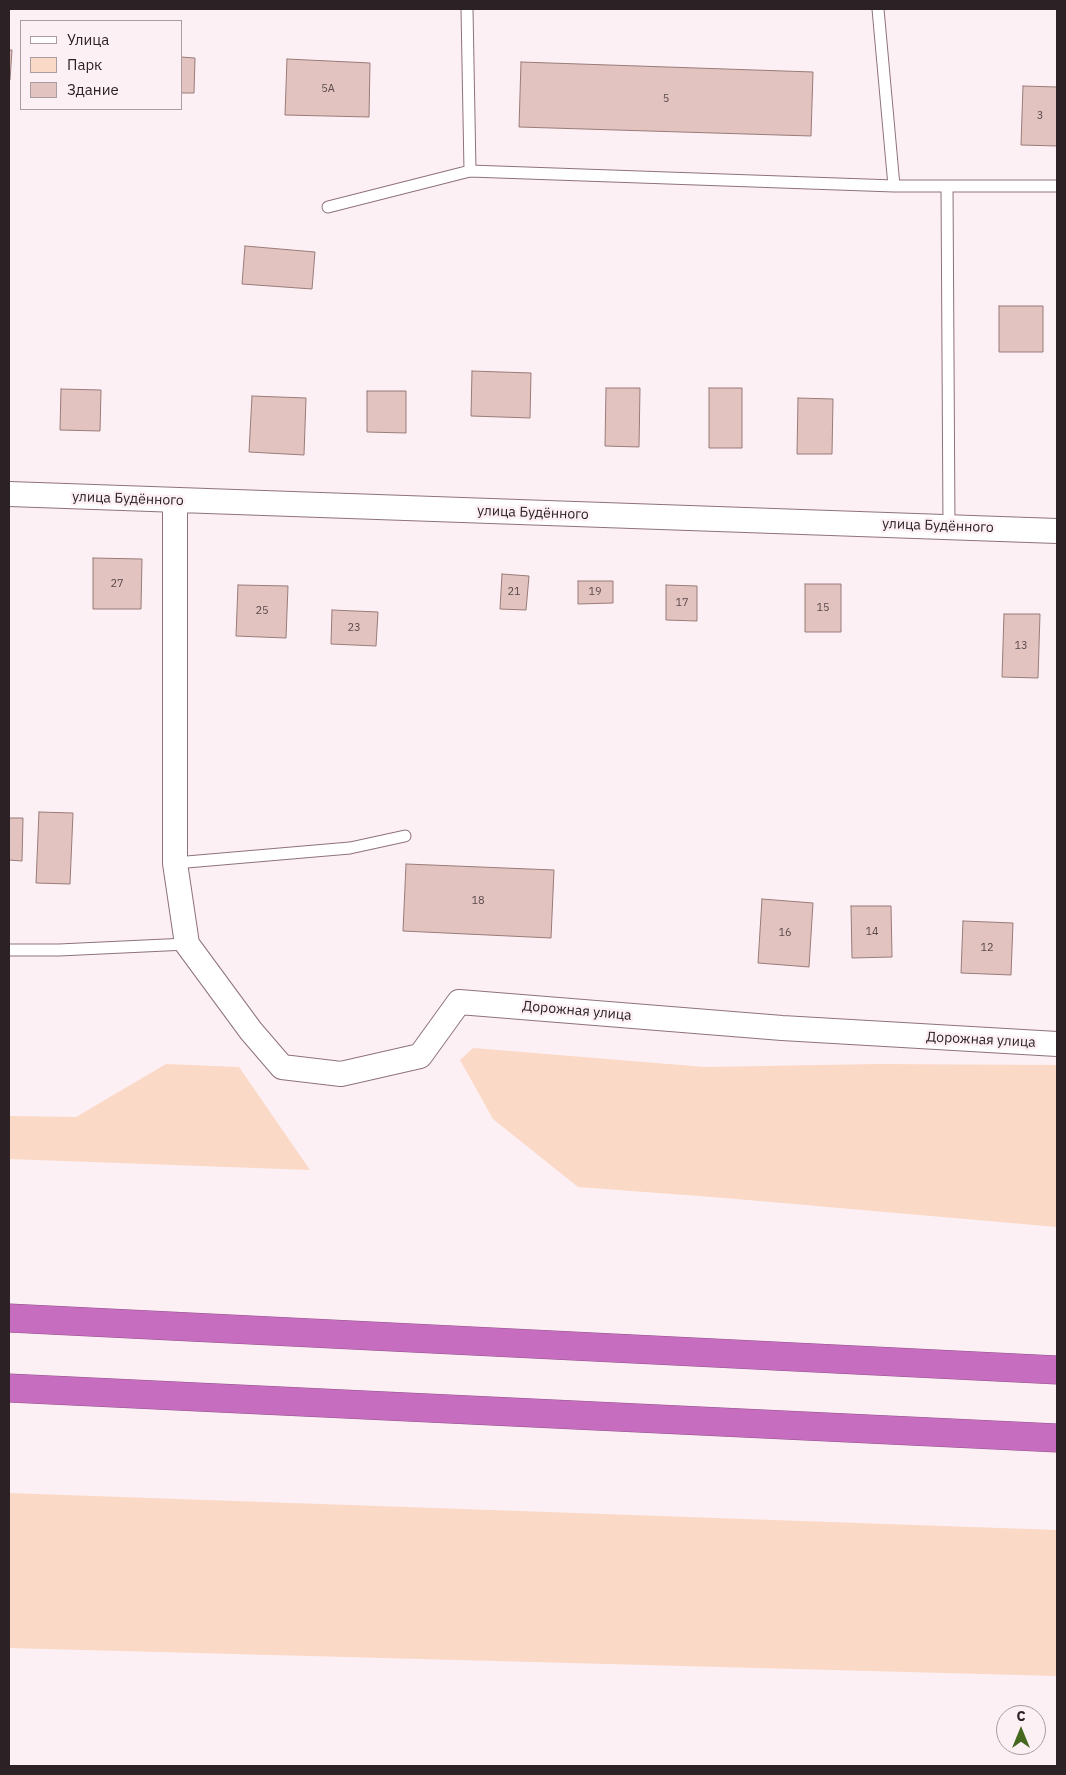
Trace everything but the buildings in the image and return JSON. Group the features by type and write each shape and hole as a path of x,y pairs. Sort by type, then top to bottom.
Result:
{"highway":[{"path":"9,1318 1057,1370"},
{"path":"9,1388 1057,1438"}],"street":[{"name":"улица Будённого","path":"9,494 1057,530"},
{"path":"175,500 176,863 186,944"},
{"name":"Дорожная улица","path":"186,944 251,1031 282,1067 341,1074 420,1056 459,1002 782,1028 1057,1044"}],"lane":[{"path":"467,9 470,171"},
{"path":"878,9 894,186"},
{"path":"328,207 470,171 894,186 1057,186"},
{"path":"947,186 949,527"},
{"path":"176,863 350,848 405,836"},
{"path":"9,950 58,950 186,944"}],"green space":[{"path":"473,1048 705,1067 877,1064 1057,1065 1057,1227 578,1187 493,1119 460,1060"},
{"path":"166,1064 239,1067 310,1170 9,1159 9,1116 76,1117"},
{"path":"9,1493 1057,1530 1057,1676 9,1648"}]}
